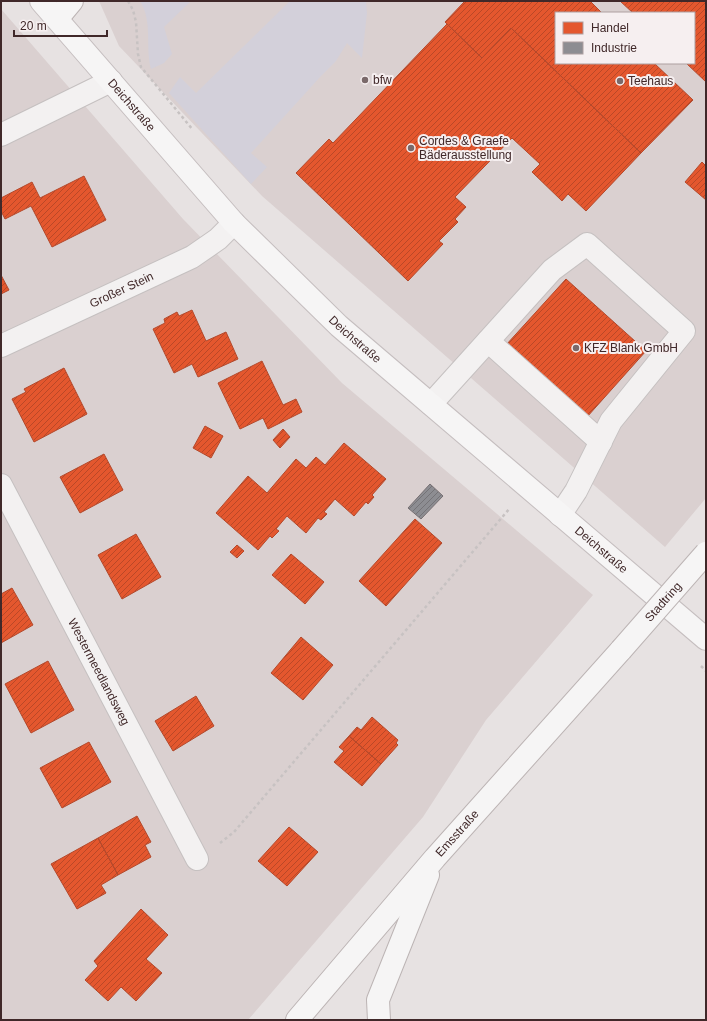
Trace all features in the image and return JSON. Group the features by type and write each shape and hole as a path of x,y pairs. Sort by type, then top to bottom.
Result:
{"main road":[{"name":"Deichstraße","path":"41,1 112,81 234,224 339,326 706,639"},
{"path":"57,19 72,1"},
{"name":"Stadtring","path":"621,650 706,553"},
{"name":"Emsstraße","path":"297,1020 435,858 621,650"},
{"path":"379,1020 378,1000 435,858"}],"street":[{"path":"1,135 112,81"},
{"name":"Großer Stein","path":"1,346 192,257 218,240 234,224"},
{"path":"431,404 552,270 586,244 684,330 611,422 576,491 560,515"},
{"path":"488,341 601,442"},
{"name":"Westermeedlandsweg","path":"1,485 197,859"}],"path":[{"path":"128,1 133,10 136,22 138,54 141,67 194,132"},
{"path":"197,859 234,832 528,487"}],"shaded area":[{"path":"99,1 706,1 706,498 665,547 262,196 119,46"},
{"path":"140,1 191,1 164,27 172,54 164,63 151,69 149,60 148,26 144,9"},
{"path":"290,1 366,1 367,13 362,58 347,43 336,61 251,153 267,167 251,184 169,93 180,77 196,93"},
{"path":"1,9 183,219 342,383 593,595 486,720 423,817 248,1020 1,1020"}],"building: Handel":[{"name":"Teehaus","path":"465,1 590,1 601,12 555,12 555,64 655,64 693,100 641,153 511,28 482,58 445,22"},
{"path":"620,1 706,1 706,82 687,64 695,64 695,12 632,12"},
{"name":"Cordes & Graefe Bäderausstellung","path":"447,24 482,58 511,28 641,153 586,211 568,194 562,201 532,172 540,164 512,138 455,197 466,207 455,219 458,222 439,241 443,244 408,281 296,173 329,139 333,143"},
{"path":"702,162 706,166 706,200 685,182"},
{"path":"84,176 106,220 52,247 31,206 5,219 1,211 1,198 32,182 40,198"},
{"path":"1,275 9,290 1,294"},
{"name":"KFZ Blank GmbH","path":"566,279 646,351 587,417 506,345"},
{"path":"192,310 206,341 226,332 238,359 198,377 192,364 174,373 153,329 165,323 164,319 177,312 179,316"},
{"path":"262,361 283,405 296,399 302,412 268,429 263,418 240,429 218,383"},
{"path":"64,368 87,414 34,442 12,399 26,392 24,389"},
{"path":"205,426 223,436 211,458 193,448"},
{"path":"283,429 290,437 280,448 273,440"},
{"path":"344,443 386,479 372,495 374,497 368,504 366,502 354,516 335,499 324,512 327,514 321,520 318,518 306,533 287,516 276,529 279,531 272,538 270,536 258,550 216,513 248,476 267,493 296,459 306,468 316,457 325,465"},
{"path":"104,454 123,490 80,513 60,477"},
{"path":"415,519 442,543 386,606 359,581"},
{"path":"136,534 161,577 122,599 98,555"},
{"path":"237,545 244,551 237,558 230,552"},
{"path":"291,554 324,582 305,604 272,575"},
{"path":"12,588 33,625 1,643 1,594"},
{"path":"301,637 333,665 303,700 271,673"},
{"path":"48,661 74,710 31,733 5,684"},
{"path":"196,696 214,726 173,751 155,721"},
{"path":"372,717 398,740 396,743 398,745 381,764 349,736 357,727 361,730"},
{"path":"349,736 381,764 362,786 334,762 344,751 339,747"},
{"path":"89,742 111,782 62,808 40,768"},
{"path":"137,816 151,842 145,845 151,857 118,875 98,838"},
{"path":"289,827 318,852 287,886 258,861"},
{"path":"98,838 118,875 101,885 106,893 77,909 51,864"},
{"path":"141,909 168,935 146,959 162,973 136,1001 121,987 108,1001 85,980 98,966 94,961"}],"building: Industrie":[{"path":"430,484 443,496 421,519 408,508"}],"place":[{"name":"bfw","path":"365,80"},
{"name":"Teehaus","path":"620,81"},
{"name":"Cordes & Graefe Bäderausstellung","path":"411,148"},
{"name":"KFZ Blank GmbH","path":"576,348"}]}
